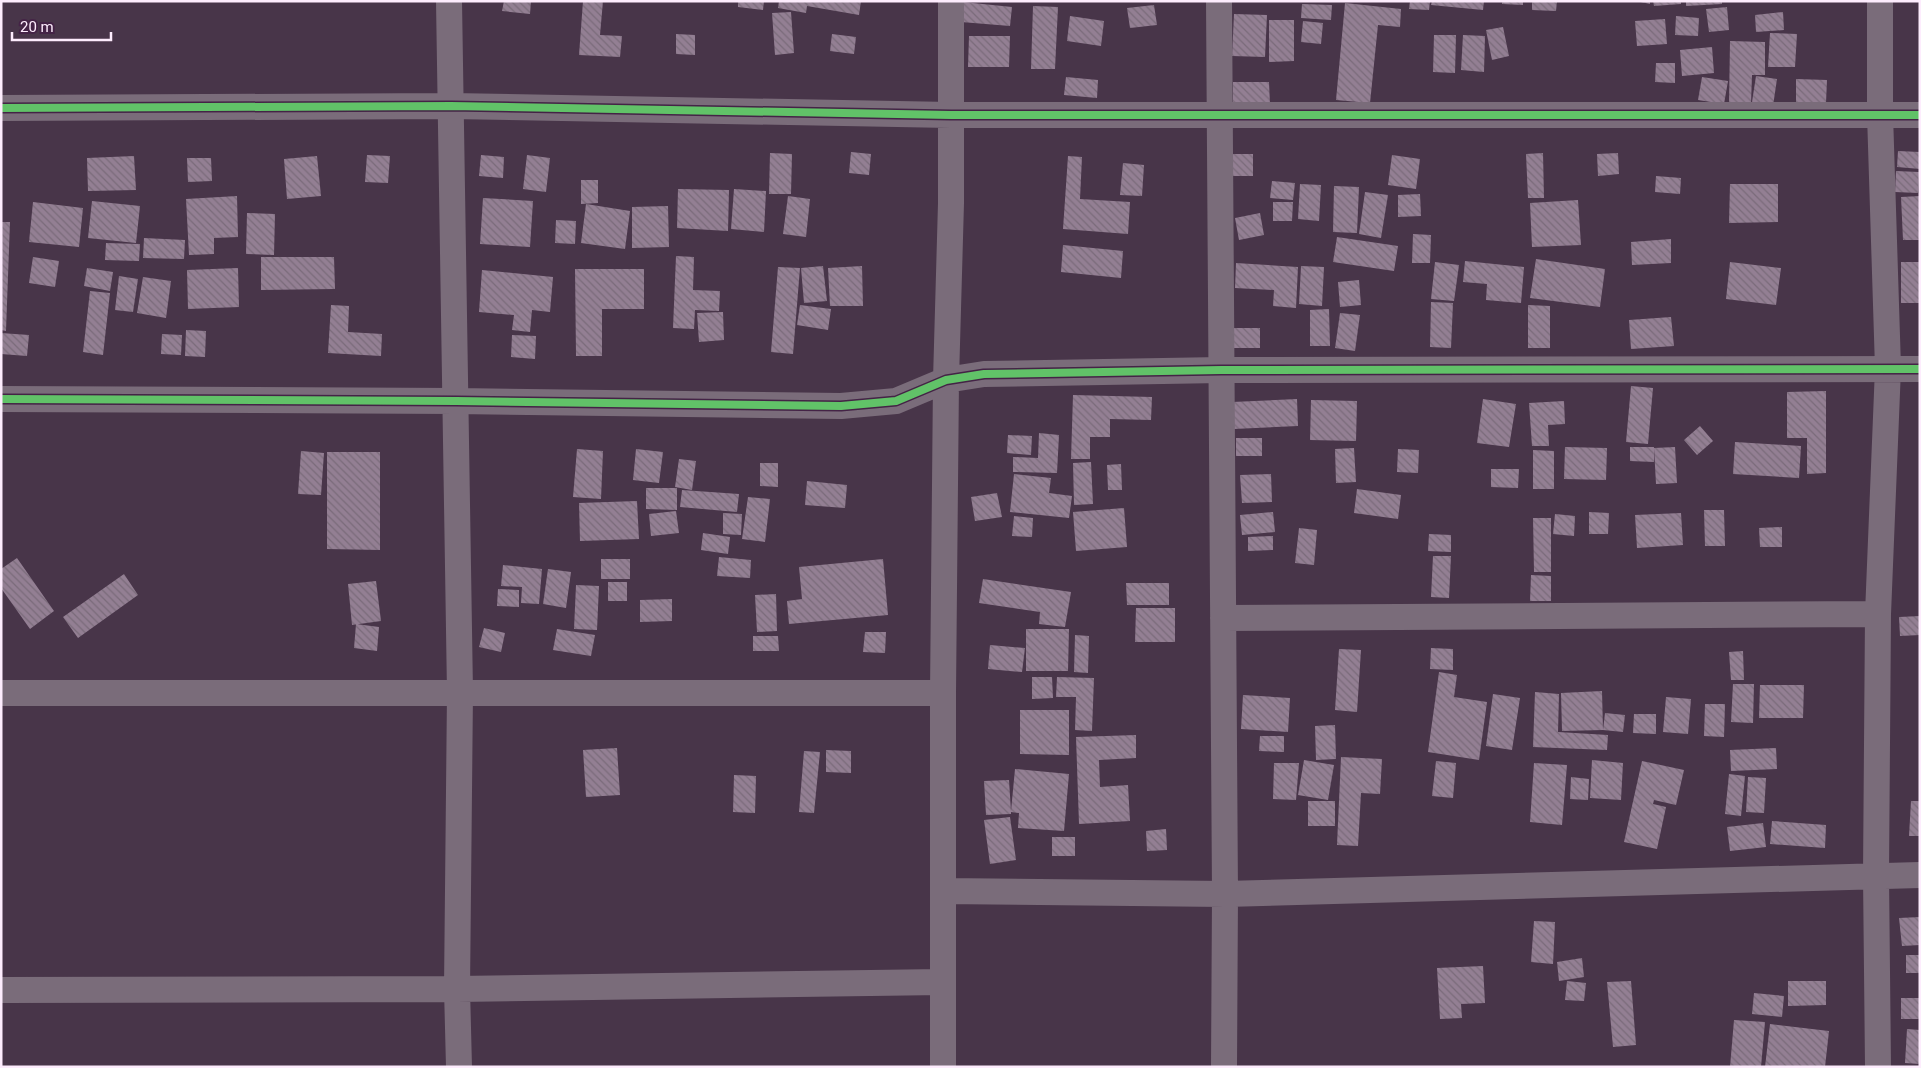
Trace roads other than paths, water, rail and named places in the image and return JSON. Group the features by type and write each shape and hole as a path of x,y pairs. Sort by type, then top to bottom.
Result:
{"street":[{"path":"449,1 460,692 458,1067"},
{"path":"943,1067 943,693 946,380 951,202 952,1"},
{"path":"1219,1 1225,894 1224,1067"},
{"path":"1878,1067 1876,875 1878,614 1888,368 1880,114 1880,1"},
{"path":"1,108 450,106 952,114 1920,115"},
{"path":"1,399 456,401 841,406 896,401 946,380 984,374 1221,370 1920,369"},
{"path":"1223,618 1878,614"},
{"path":"1,693 943,693"},
{"path":"943,891 1225,894 1920,874"},
{"path":"1,990 457,988 942,982"}]}
